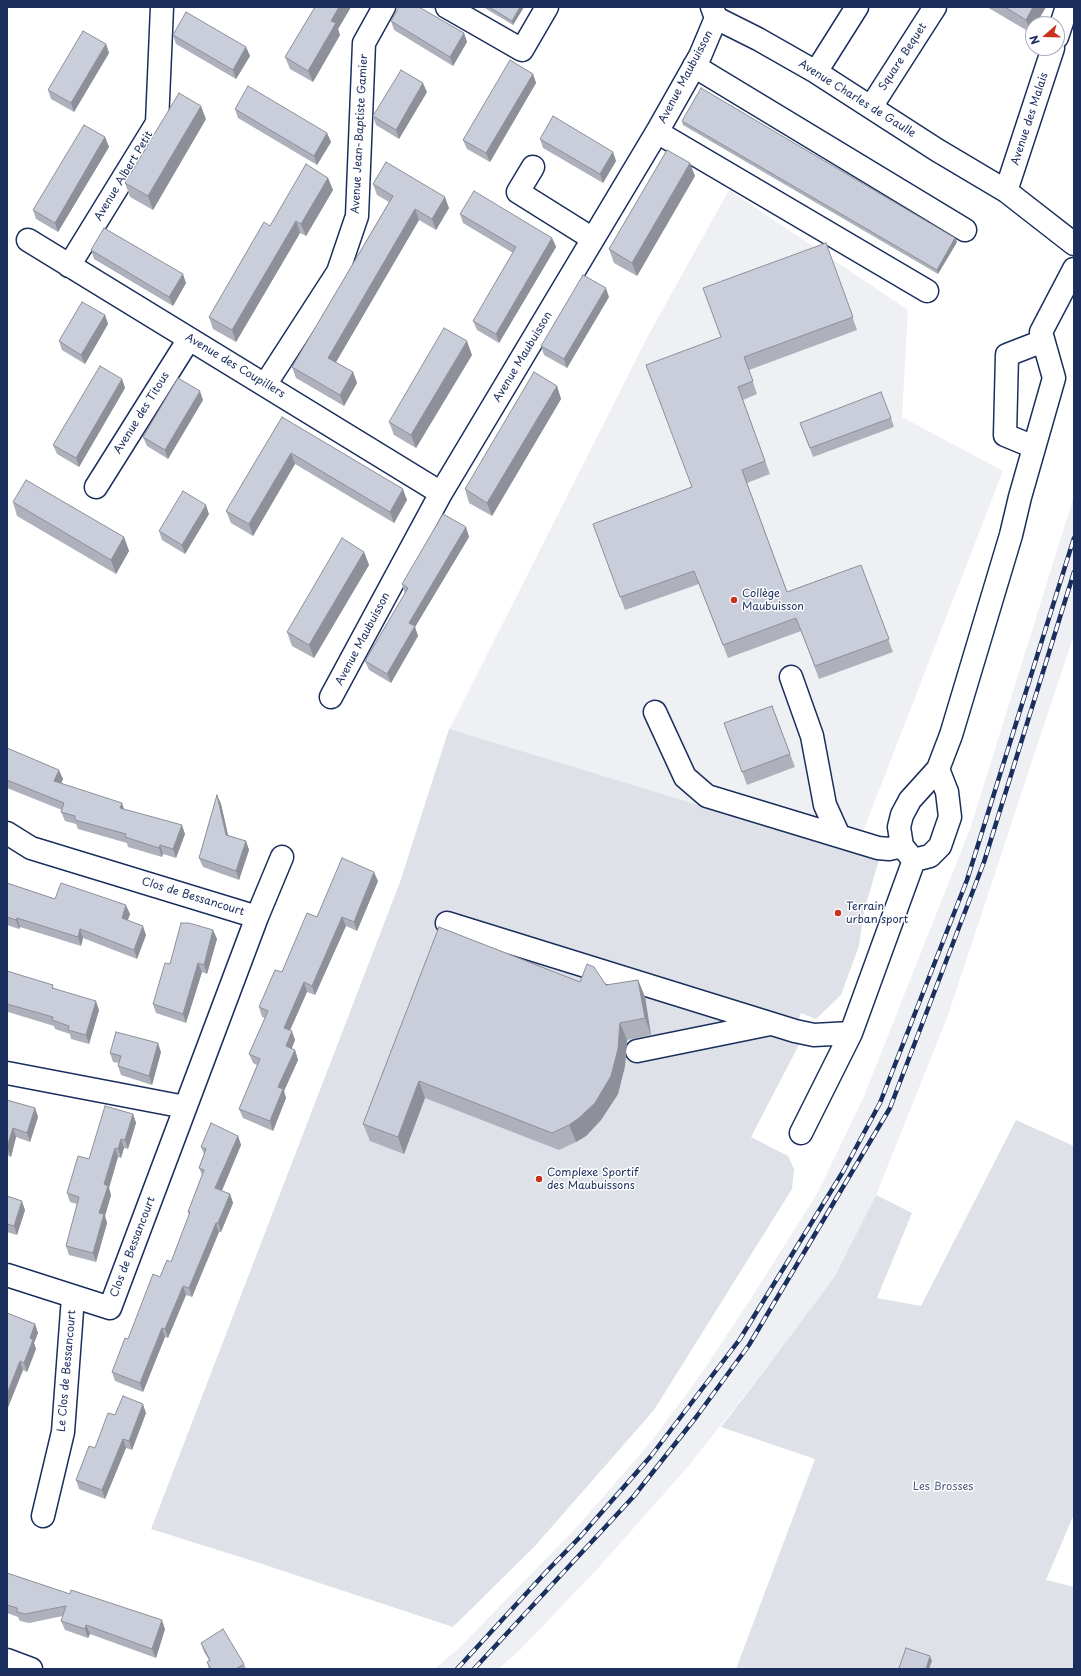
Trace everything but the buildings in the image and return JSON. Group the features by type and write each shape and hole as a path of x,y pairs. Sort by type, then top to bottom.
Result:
{"street":[{"name":"Avenue Albert Petit","path":"69,266 157,123 162,7"},
{"name":"Avenue Jean-Baptiste Gamier","path":"266,385 338,272 357,216 364,43 384,7"},
{"path":"447,7 522,50 547,7"},
{"path":"816,72 857,7"},
{"name":"Square Bequet","path":"871,107 935,7"},
{"name":"Avenue Charles de Gaulle","path":"714,13 816,72 937,150 1006,191 1074,244"},
{"name":"Avenue Maubuisson","path":"331,697 441,493 657,132 694,66 714,13"},
{"name":"Avenue des Malais","path":"1006,191 1050,56"},
{"path":"694,66 965,230"},
{"path":"657,132 927,291"},
{"path":"533,166 518,192 593,239"},
{"name":"Avenue des Coupillers","path":"28,240 441,493"},
{"path":"801,1133 851,1033 908,853 899,827 902,815 910,800 938,769 951,735 1006,550 1054,378 1041,332 1074,269"},
{"name":"Avenue des Titous","path":"96,487 189,339"},
{"path":"1034,447 1005,435 1007,355 1043,341"},
{"path":"791,677 812,736 826,805 839,836"},
{"path":"655,712 685,777 707,796 878,848 930,856 940,846 950,817 947,792 938,769"},
{"name":"Clos de Bessancourt","path":"7,833 31,848 257,917 110,1308 7,1275"},
{"path":"257,917 282,857"},
{"path":"447,923 773,1024 814,1035 851,1033"},
{"path":"637,1052 773,1024"},
{"path":"7,1073 186,1107"},
{"name":"Le Clos de Bessancourt","path":"42,1516 63,1432 73,1296"},
{"path":"7,1660 32,1669"}],"shaded area":[{"name":"Collège Maubuisson","path":"729,190 908,310 902,417 1003,471 855,852 449,730 649,334"},
{"path":"1074,496 1074,635 948,1015 876,1195 835,1276 768,1366 686,1469 600,1566 519,1651 498,1669 434,1669 458,1649 576,1528 650,1443 697,1380 752,1297 818,1192 864,1096 970,829"}],"green space":[{"name":"Complexe Sportif des Maubuissons","path":"449,729 879,860 864,911 859,946 841,995 816,1019 801,1013 795,1031 802,1039 751,1137 788,1156 794,1169 792,1189 654,1410 535,1546 453,1627 151,1529 400,882"},
{"name":"Les Brosses","path":"1016,1120 1074,1146 1074,1514 1046,1580 1074,1587 1074,1669 736,1669 815,1459 721,1427 835,1276 876,1195 912,1213 877,1298 921,1306"}],"railway":[{"path":"457,1669 580,1537 651,1456 740,1339 844,1170 880,1103 967,880 1074,538"},
{"path":"474,1669 634,1496 697,1416 749,1345 890,1108 984,862 1074,572"}],"place":[{"name":"Collège Maubuisson","path":"734,600"},
{"name":"Terrain urban sport","path":"838,913"},
{"name":"Complexe Sportif des Maubuissons","path":"539,1179"}]}
